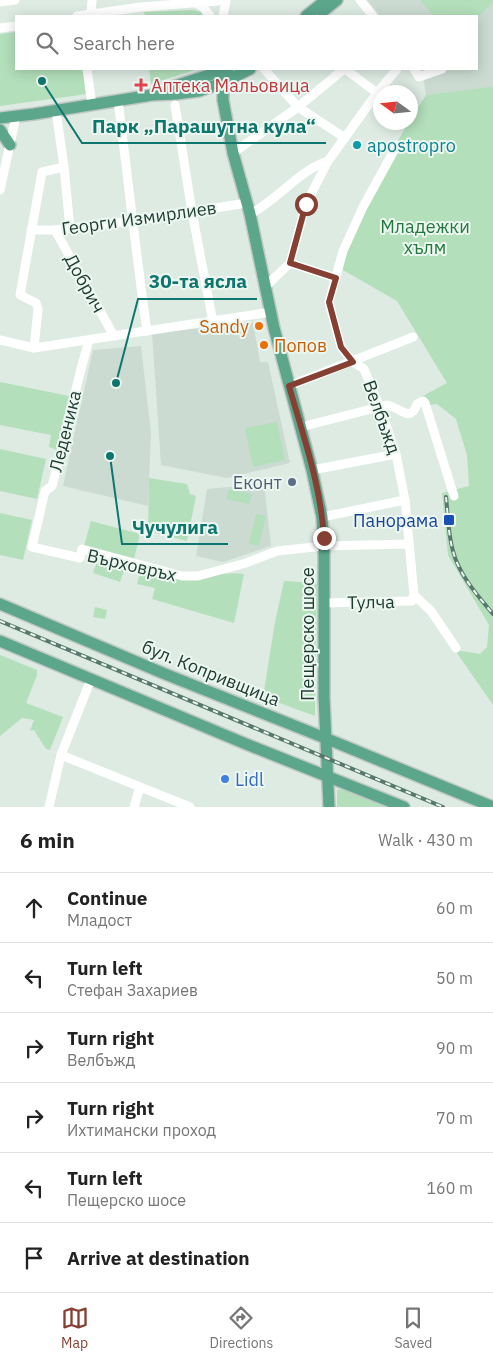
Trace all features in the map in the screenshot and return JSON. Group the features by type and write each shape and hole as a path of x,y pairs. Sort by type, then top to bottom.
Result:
{"main road":[{"path":"307,15 326,0"},
{"path":"318,15 337,0"},
{"path":"0,118 92,105 118,106 152,95 192,92 219,75 245,70"},
{"name":"Пещерско шосе","path":"219,75 234,153 249,208 271,312 312,470 322,517 324,546 325,738 329,807"},
{"path":"0,130 10,145"},
{"name":"бул. Копривщица","path":"0,604 165,674 493,807"},
{"path":"0,641 246,744 404,807"}],"street":[{"path":"0,2 15,0"},
{"path":"91,14 92,0"},
{"path":"85,15 218,0 212,15"},
{"path":"223,15 226,0"},
{"path":"360,0 373,15"},
{"path":"196,3 211,15"},
{"path":"0,28 15,26"},
{"path":"87,70 92,105"},
{"path":"265,70 298,107 345,138"},
{"path":"234,153 298,107 344,70"},
{"path":"346,70 373,90"},
{"path":"384,85 397,70"},
{"path":"415,70 419,77 439,70"},
{"path":"266,286 290,263 306,204 328,161 373,99"},
{"path":"175,105 192,212 213,322"},
{"path":"118,106 147,331"},
{"path":"56,111 70,228"},
{"path":"0,190 16,116"},
{"name":"Велбъжд","path":"397,145 362,206 343,251 329,302 341,347 353,362 364,368 396,454 405,500 414,595"},
{"path":"249,208 264,207 316,165 328,161"},
{"path":"34,348 38,309 36,303 20,295 42,172 64,167"},
{"name":"Георги Измирлиев","path":"32,230 55,230 192,212 249,208"},
{"name":"Добрич","path":"55,230 114,336"},
{"path":"290,263 336,278"},
{"path":"0,340 34,348 271,312"},
{"path":"289,386 413,337"},
{"name":"Леденика","path":"32,548 45,491 52,486 59,461 73,396 89,340"},
{"path":"301,427 387,406 397,407 411,414 414,413 417,404 423,402 425,403 454,496"},
{"path":"312,470 396,454"},
{"path":"322,517 405,500"},
{"path":"324,546 409,544"},
{"name":"Върховръх","path":"32,548 80,558 82,549 182,576 198,576 246,563 277,551 324,546"},
{"path":"414,595 431,611 456,648"},
{"name":"Тулча","path":"324,603 412,601 414,595"},
{"path":"49,807 61,755 91,679"},
{"path":"61,755 190,807"},
{"path":"134,807 140,787"}],"shaded area":[{"path":"367,0 493,0 493,88 426,95 422,70 478,70 478,15 379,15"},
{"path":"253,323 260,362 268,362 290,463 227,478 161,465 152,333"},
{"path":"141,346 151,433 148,506 63,486 93,350"},
{"path":"264,484 271,546 223,562 196,556 207,489"}],"green space":[{"path":"420,0 493,0 478,17 478,15 433,15"},
{"path":"193,10 201,12 202,15 145,15 144,12"},
{"path":"15,32 15,70 83,70 87,94 0,106 0,34"},
{"path":"149,70 195,70 151,84"},
{"name":"Младежки хълм","path":"493,88 493,705 455,650 480,654 487,647 489,625 448,555 442,493 469,486 467,455 456,419 437,404 429,405 421,397 447,383 397,301 336,266 367,200 404,130 418,130 418,107 426,95"},
{"path":"0,382 69,396 57,450 49,447 51,435 0,425"},
{"path":"277,422 285,460 253,467 245,428"},
{"path":"0,449 46,459 37,499 0,491"},
{"path":"149,478 187,484 190,494 196,496 187,541 148,531"},
{"path":"229,489 252,494 249,504 226,499"},
{"path":"0,513 32,520 23,560 0,555"},
{"path":"256,514 266,516 259,546 249,544"},
{"path":"91,521 140,534 134,559 84,546"},
{"path":"98,559 125,568 120,582 93,573"},
{"path":"140,573 176,578 244,574 234,623 152,599 155,588 137,584"},
{"path":"284,581 317,583 315,716 263,697 275,622"},
{"path":"95,607 107,610 105,619 93,617"},
{"path":"0,655 37,670 37,675 26,703 63,717 50,750 46,749 34,730 30,731 34,720 22,718 0,736"},
{"path":"343,789 386,807 337,807 337,790"}],"railway":[{"path":"446,497 450,538 456,560 470,585 493,614"},
{"path":"0,621 443,807"}],"place":[{"name":"Парк „Парашутна кула“","path":"42,81"},
{"name":"Аптека Мальовица","path":"141,85"},
{"name":"apostropro","path":"357,145"},
{"name":"Sandy","path":"259,326"},
{"name":"Попов","path":"264,345"},
{"name":"30-та ясла","path":"116,383"},
{"name":"Чучулига","path":"110,456"},
{"name":"Еконт","path":"292,482"},
{"name":"Панорама","path":"449,520"},
{"name":"Lidl","path":"225,779"}],"route":[{"path":"306,204 290,263 336,278 329,302 341,347 353,362 289,386 312,470 322,517 324,538"}]}
